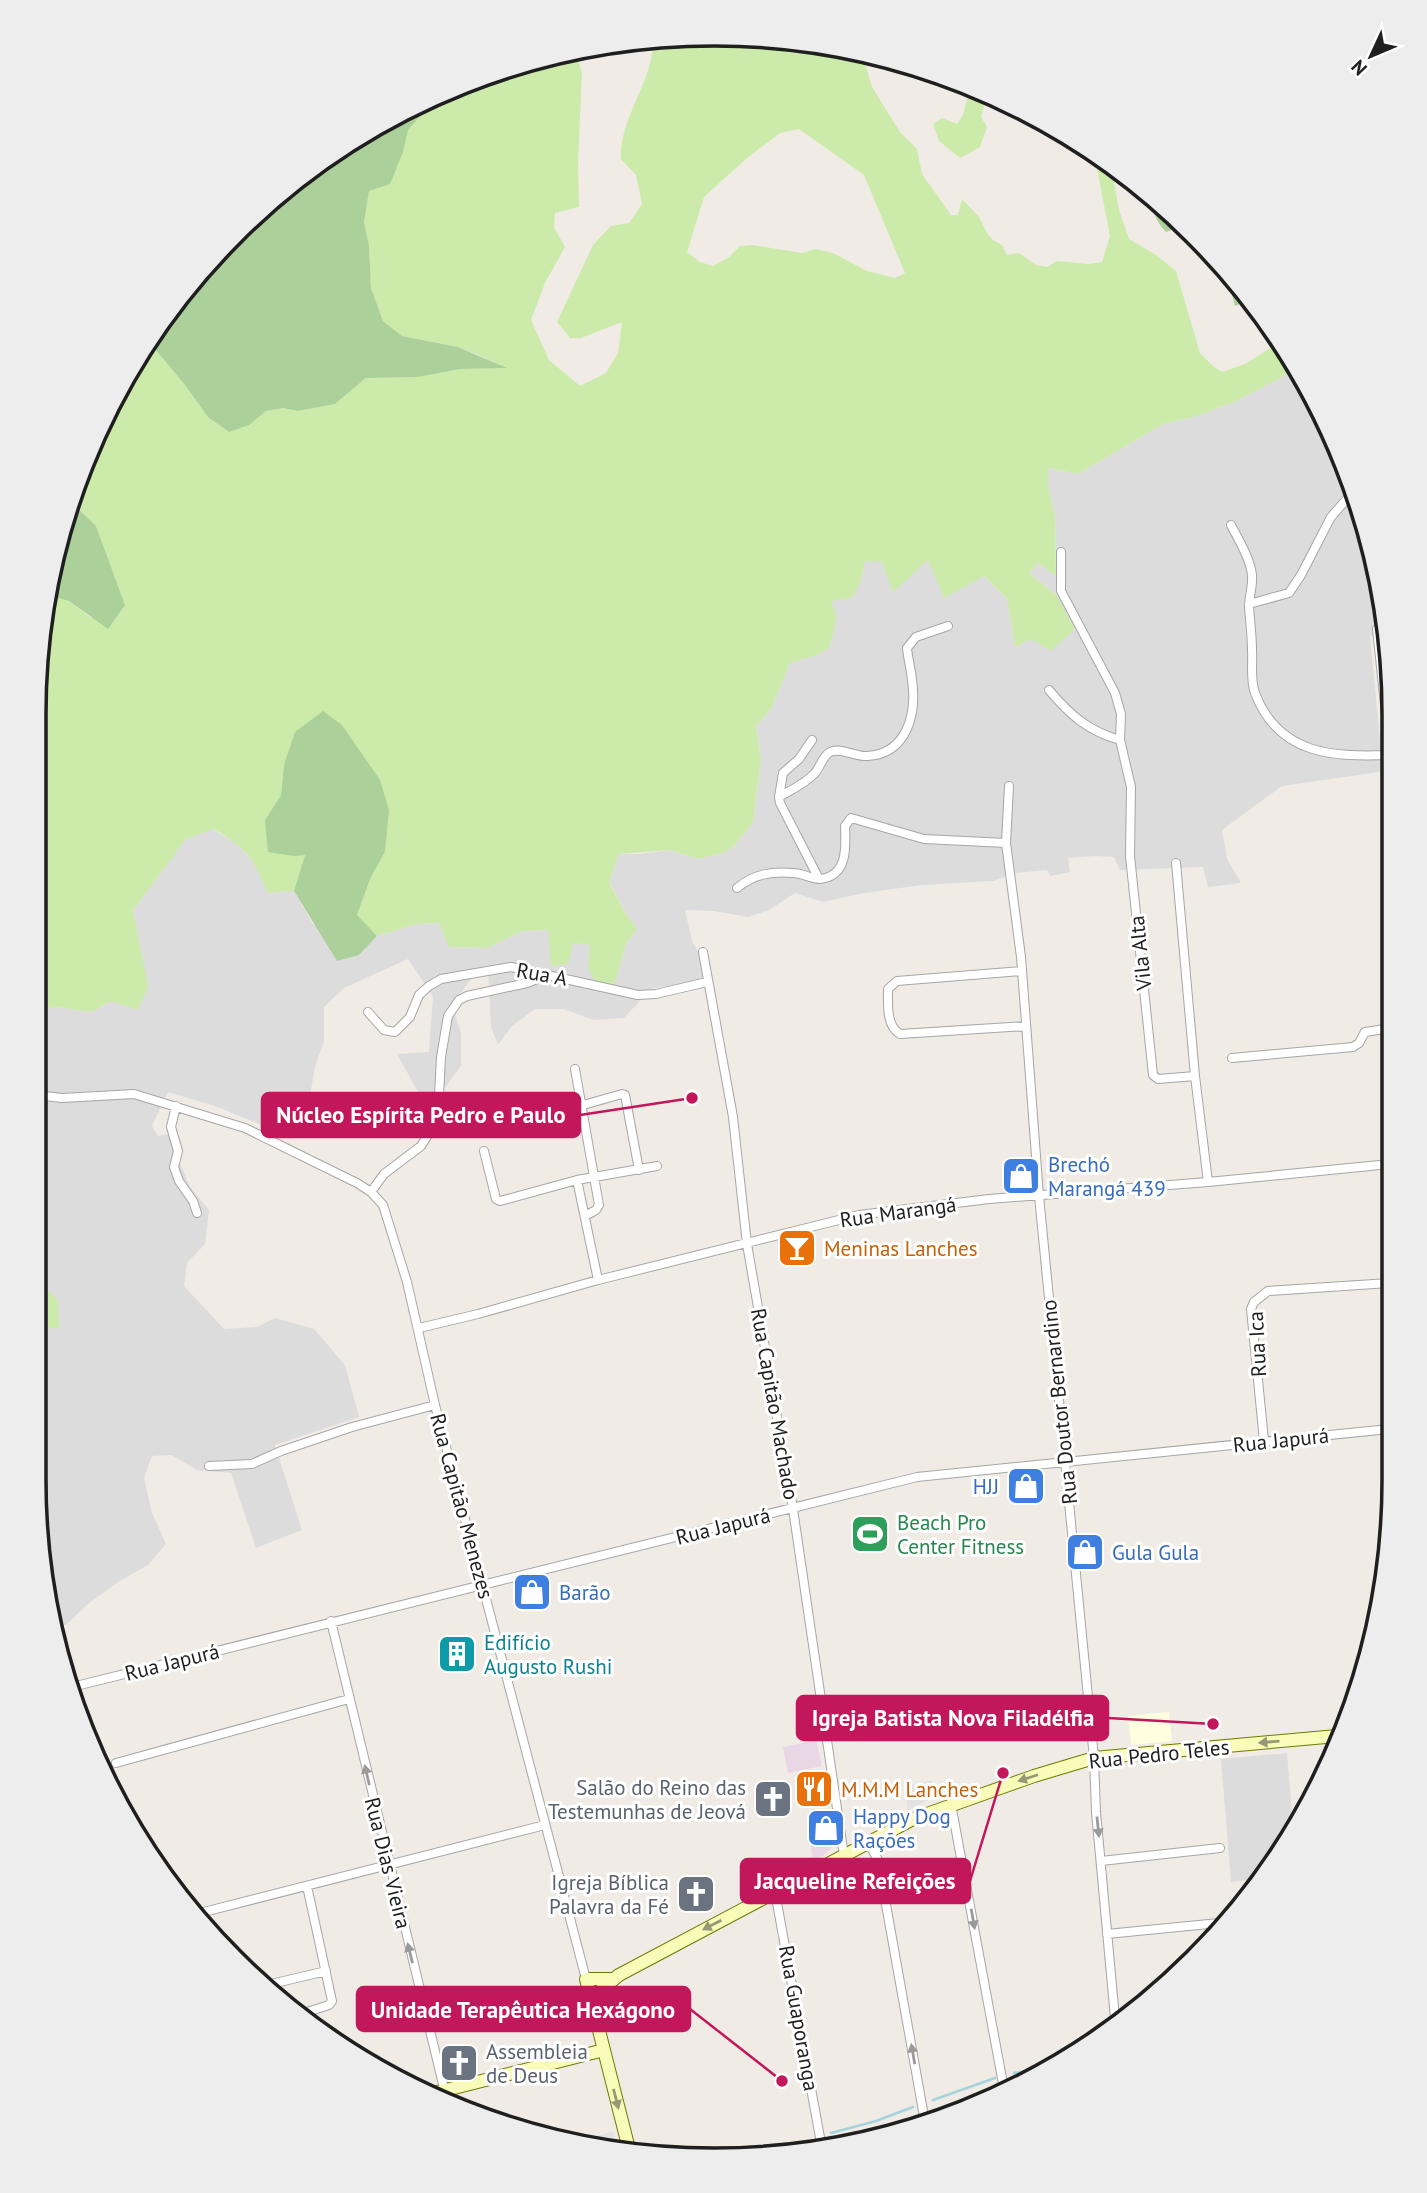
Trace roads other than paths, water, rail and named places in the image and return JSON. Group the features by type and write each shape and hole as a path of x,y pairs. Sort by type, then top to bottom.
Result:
{"street":[{"path":"1249,604 1289,593 1331,517 1346,500"},
{"path":"1231,525 1250,564 1252,589 1249,604 1254,691 1277,729 1293,741 1336,756 1382,755"},
{"path":"1049,690 1080,723 1104,736 1121,740 1121,714 1115,693 1062,591 1061,552"},
{"path":"779,797 813,775 828,753 833,751 860,757 874,756 887,752 898,744 908,732 913,707 913,681 907,648 916,637 948,626"},
{"path":"812,740 799,759 783,773 779,797 819,879"},
{"name":"Vila Alta","path":"1121,740 1131,787 1130,856 1153,1075 1158,1080 1195,1076"},
{"name":"Rua Doutor Bernardino","path":"1009,786 1006,843 1022,971 1039,1196 1094,1758 1115,2013"},
{"path":"737,888 757,875 769,872 796,873 819,879 837,871 846,851 845,826 851,818 924,839 1006,843"},
{"name":"Vila Alta","path":"1176,863 1195,1076 1208,1182"},
{"name":"Rua Capitão Machado","path":"703,953 706,982 733,1117 747,1244 793,1509 844,1856"},
{"name":"Rua A","path":"369,1012 384,1030 395,1032 410,1017 419,995 441,979 511,967 638,995 656,994 706,982"},
{"path":"1022,971 897,981 888,989 888,1006 892,1026 900,1034 1027,1026"},
{"path":"46,1097 134,1094 245,1128 371,1192 384,1174 421,1146 438,1115 441,1057 451,1009 467,996 527,983 547,975"},
{"path":"1232,1058 1353,1047 1359,1043 1365,1032 1382,1029"},
{"path":"575,1069 599,1205 585,1216"},
{"path":"583,1105 625,1095 639,1171"},
{"path":"176,1107 170,1127 178,1151 174,1167 197,1213"},
{"path":"484,1151 497,1200 577,1180 657,1166"},
{"name":"Rua Marangá","path":"419,1328 859,1215 989,1199 1382,1165"},
{"path":"577,1180 598,1280"},
{"name":"Rua Capitão Menezes","path":"371,1192 383,1205 419,1328 435,1405 627,2142"},
{"name":"Rua Ica","path":"1264,1441 1251,1309 1254,1302 1268,1291 1382,1283"},
{"path":"209,1466 252,1464 281,1451 352,1427 435,1405"},
{"name":"Rua Japurá","path":"78,1685 927,1476 1382,1430"},
{"name":"Rua Dias Vieira","path":"331,1621 444,2090"},
{"path":"116,1763 349,1699"},
{"name":"Rua Pedro Teles","path":"592,2004 611,1979 868,1842 913,1819 951,1804 1094,1758 1330,1737"},
{"path":"951,1804 1003,2082"},
{"path":"205,1912 545,1825"},
{"path":"868,1842 878,1860 923,2113"},
{"path":"1101,1861 1220,1848"},
{"path":"307,1886 332,1998 331,2003 309,2011"},
{"name":"Rua Guaporanga","path":"775,1892 820,2139"},
{"path":"1107,1934 1212,1924"},
{"path":"275,1983 326,1971"},
{"name":"Rua Pedro Teles","path":"586,1979 611,1979"},
{"path":"444,2090 604,2049"}],"waterway":[{"path":"1014,2073 1023,2072"},
{"path":"933,2100 995,2078"},
{"path":"831,2133 876,2121 913,2107"}],"place":[{"name":"Núcleo Espírita Pedro e Paulo","path":"692,1098"},
{"name":"Brechó Marangá 439","path":"1021,1176"},
{"name":"Meninas Lanches","path":"797,1248"},
{"name":"HJJ","path":"1026,1486"},
{"name":"Beach Pro Center Fitness","path":"870,1534"},
{"name":"Gula Gula","path":"1085,1552"},
{"name":"Barão","path":"532,1592"},
{"name":"Edifício Augusto Rushi","path":"457,1654"},
{"name":"Igreja Batista Nova Filadélfia","path":"1213,1724"},
{"name":"Jacqueline Refeições","path":"1003,1773"},
{"name":"M.M.M Lanches","path":"814,1789"},
{"name":"Salão do Reino das Testemunhas de Jeová","path":"773,1799"},
{"name":"Happy Dog Rações","path":"826,1828"},
{"name":"Igreja Bíblica Palavra da Fé","path":"696,1894"},
{"name":"Assembleia de Deus","path":"459,2063"},
{"name":"Unidade Terapêutica Hexágono","path":"782,2081"}]}
